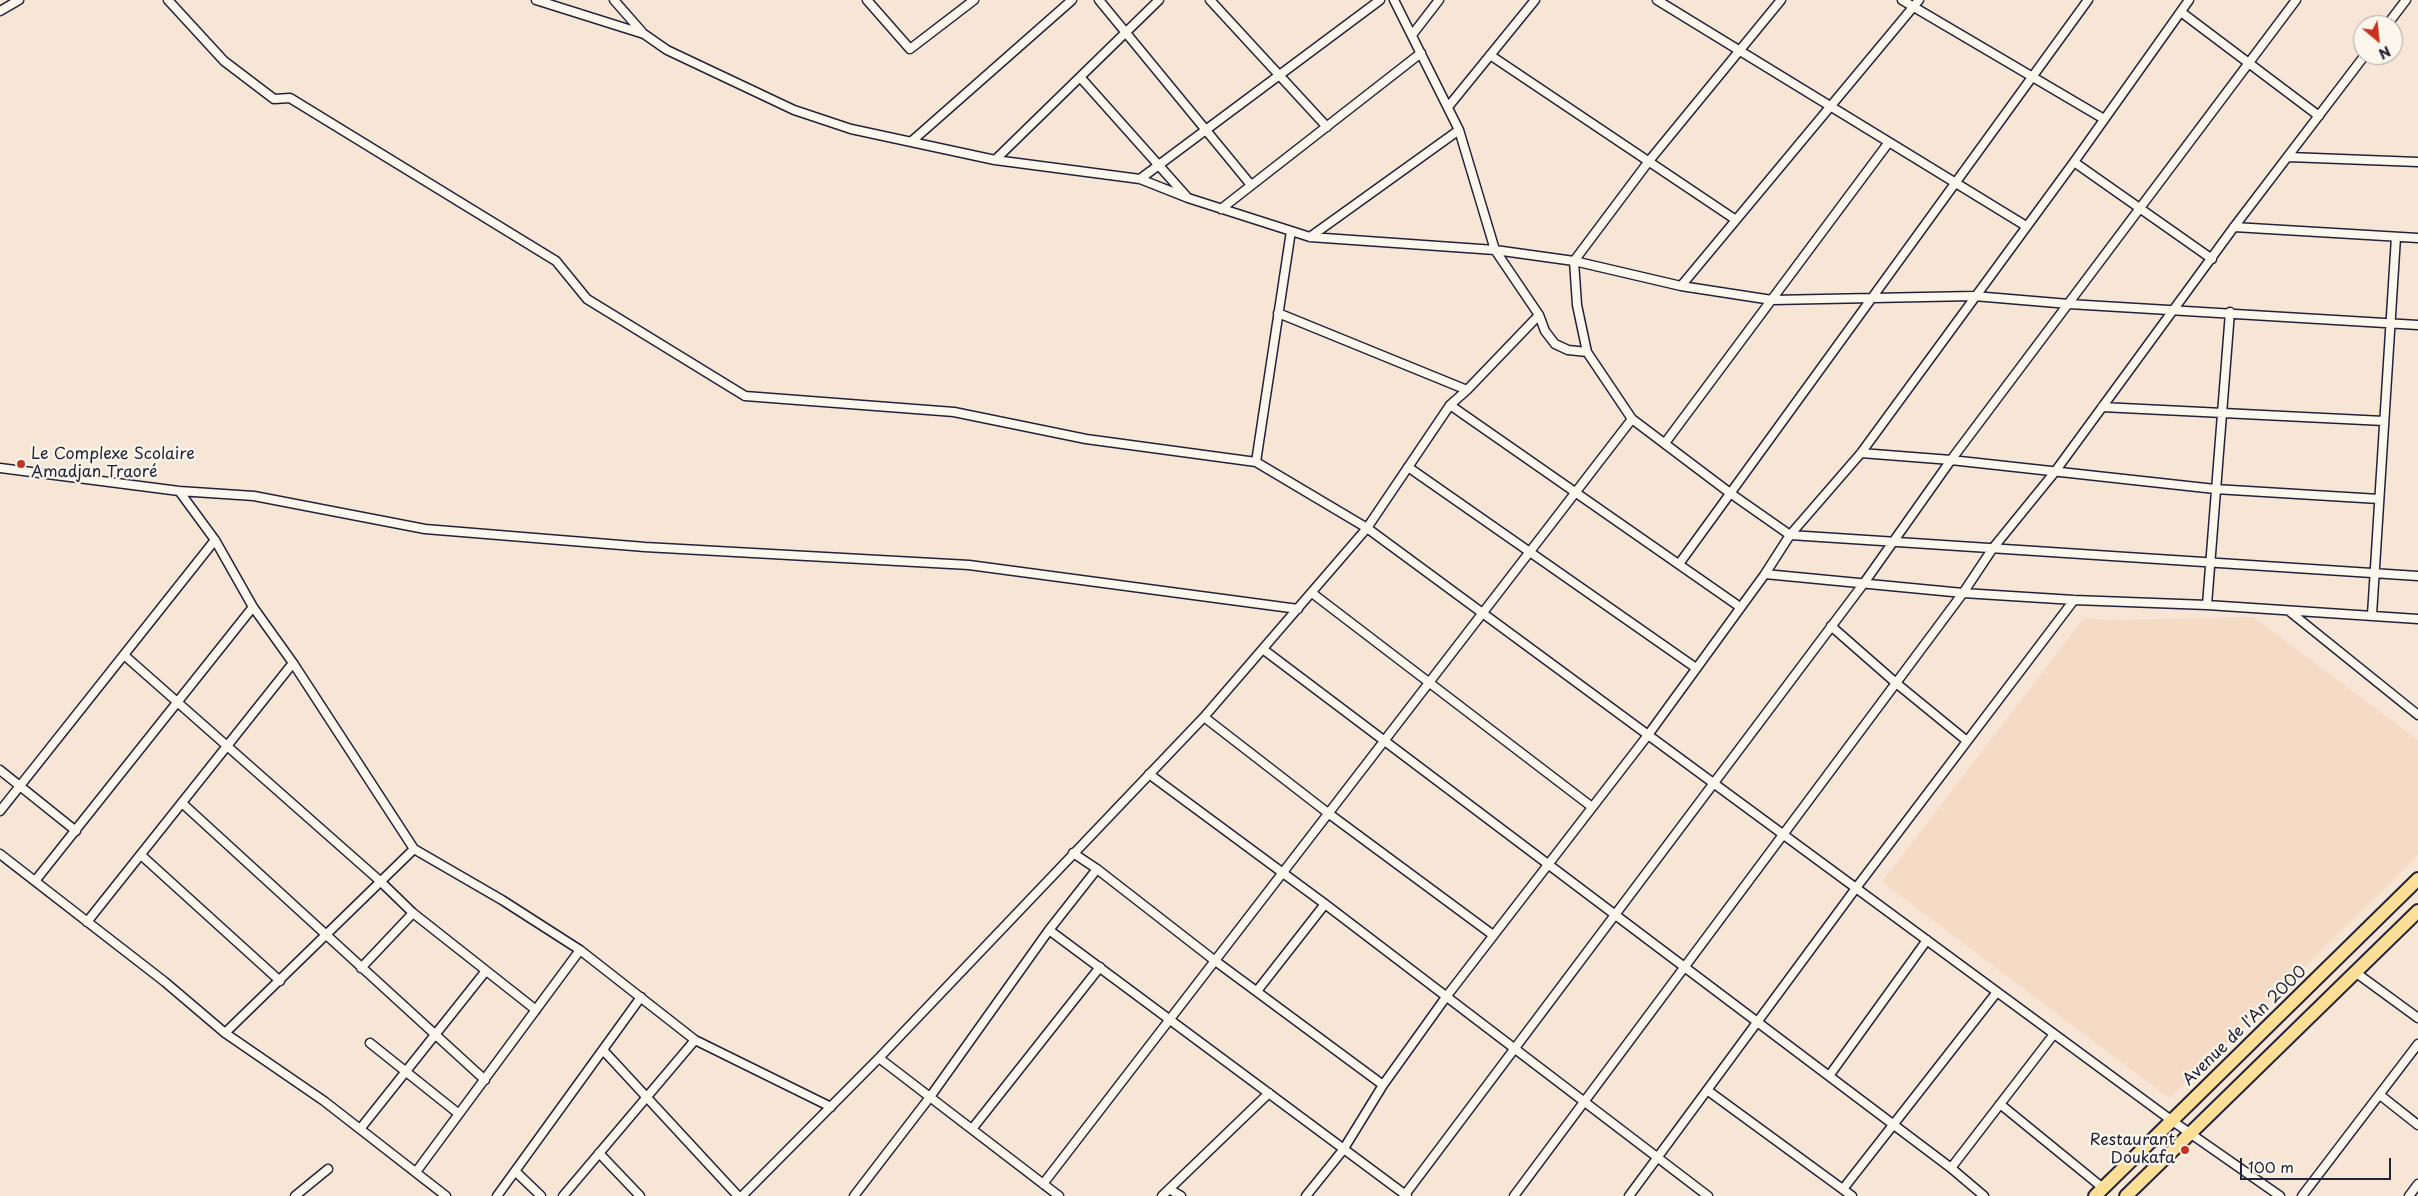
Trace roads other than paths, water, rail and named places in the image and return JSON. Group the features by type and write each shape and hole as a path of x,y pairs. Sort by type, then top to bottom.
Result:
{"main road":[{"name":"Avenue de l'An 2000","path":"2099,1192 2418,879"},
{"path":"2126,1196 2418,911"}],"street":[{"path":"0,11 19,0"},
{"path":"168,0 224,61 274,99 290,98 556,261 587,299 745,396 954,412 1086,439 1256,462 1367,528 2171,1120 2280,1196"},
{"path":"536,0 644,34"},
{"path":"614,0 644,34 667,50 794,110 851,129 995,160 1140,179 1188,198 1310,236 1495,250 1574,261 1681,286 1772,300 1974,296 2174,311 2230,312 2418,325"},
{"path":"867,0 910,49 974,0"},
{"path":"912,141 1072,0"},
{"path":"1099,0 1251,185"},
{"path":"995,160 1159,0"},
{"path":"1210,0 1327,127"},
{"path":"1140,179 1380,0"},
{"path":"1394,0 1459,130 1495,250 1539,315 1545,331 1555,344 1568,350 1587,352"},
{"path":"1412,35 1439,0"},
{"path":"1448,107 1535,0"},
{"path":"1657,0 2026,226"},
{"path":"1781,0 1649,162 1574,261 1577,305 1587,352 1632,419 1730,493 1790,535 2418,576"},
{"path":"1902,0 2104,119"},
{"path":"1681,286 1919,0"},
{"path":"1679,564 2088,0"},
{"path":"1306,1196 1343,1150 1383,1085 1446,997 1648,735 1765,574 1790,535 1861,453 1974,296 2074,162 2189,0"},
{"path":"1049,930 1405,1196 1712,783 1864,583 1951,460 2296,0"},
{"path":"2395,15 2406,0"},
{"path":"2181,12 2319,116"},
{"path":"1221,209 1421,53"},
{"path":"1490,55 1736,220"},
{"path":"1514,1196 1963,593 1993,548 2054,473 2234,227 2289,157 2357,65"},
{"path":"1080,77 1188,198"},
{"path":"1310,236 1459,130"},
{"path":"1665,444 1889,142"},
{"path":"2289,157 2418,162"},
{"path":"2074,162 2212,259"},
{"path":"2234,227 2418,238"},
{"path":"1256,462 1291,231"},
{"path":"2372,615 2396,237"},
{"path":"2207,605 2230,312"},
{"path":"1278,313 1467,390"},
{"path":"742,1196 879,1058 1204,717 1264,650 1367,528 1450,404 1467,390 1539,315"},
{"path":"1450,404 1740,607"},
{"path":"2102,406 2384,421"},
{"path":"1043,1184 1632,419"},
{"path":"1861,453 1951,460 2215,490 2379,499"},
{"path":"1408,467 1696,668"},
{"path":"0,468 179,491 254,496 425,529 645,547 969,565 1298,609"},
{"path":"179,491 215,540 253,607 293,663 414,849 502,900 580,950 695,1040 831,1107"},
{"path":"0,811 215,540"},
{"path":"1765,574 1963,593 2074,600 2207,605 2418,619"},
{"path":"1312,593 1592,807"},
{"path":"1629,1196 1856,888 2074,600"},
{"path":"35,881 253,607"},
{"path":"2290,611 2418,715"},
{"path":"1831,626 1896,683 1967,741"},
{"path":"1264,650 1893,1124 1984,1196"},
{"path":"124,655 413,913 485,972 536,1010"},
{"path":"87,922 293,663"},
{"path":"1204,717 1328,813 1493,935"},
{"path":"0,770 76,831"},
{"path":"1150,774 1708,1196"},
{"path":"182,802 484,1080"},
{"path":"225,1034 414,849"},
{"path":"1073,853 1097,868 1214,960 1383,1085"},
{"path":"0,854 165,982 225,1034 324,1101 446,1196"},
{"path":"141,855 280,981"},
{"path":"858,1195 1049,930 1097,868"},
{"path":"1257,991 1324,904"},
{"path":"361,968 413,913"},
{"path":"1829,1076 1926,940"},
{"path":"416,1172 580,950"},
{"path":"972,1129 1100,967"},
{"path":"360,1129 485,972"},
{"path":"2355,972 2418,1018"},
{"path":"1843,1189 1997,992"},
{"path":"497,1196 641,997"},
{"path":"1951,1168 2054,1034"},
{"path":"562,1196 695,1040"},
{"path":"370,1043 459,1114"},
{"path":"2302,1196 2418,1044"},
{"path":"603,1050 738,1196"},
{"path":"879,1058 1059,1196"},
{"path":"1707,1090 1852,1196"},
{"path":"1162,1196 1269,1093"},
{"path":"2380,1095 2418,1124"},
{"path":"2000,1104 2099,1192"},
{"path":"599,1153 640,1196"},
{"path":"295,1196 328,1168"},
{"path":"515,1171 541,1196"},
{"path":"2409,1196 2418,1184"},
{"path":"1169,1189 1180,1196"}],"place":[{"name":"Le Complexe Scolaire Amadjan Traoré","path":"21,464"},
{"name":"Restaurant Doukafa","path":"2185,1150"}]}
